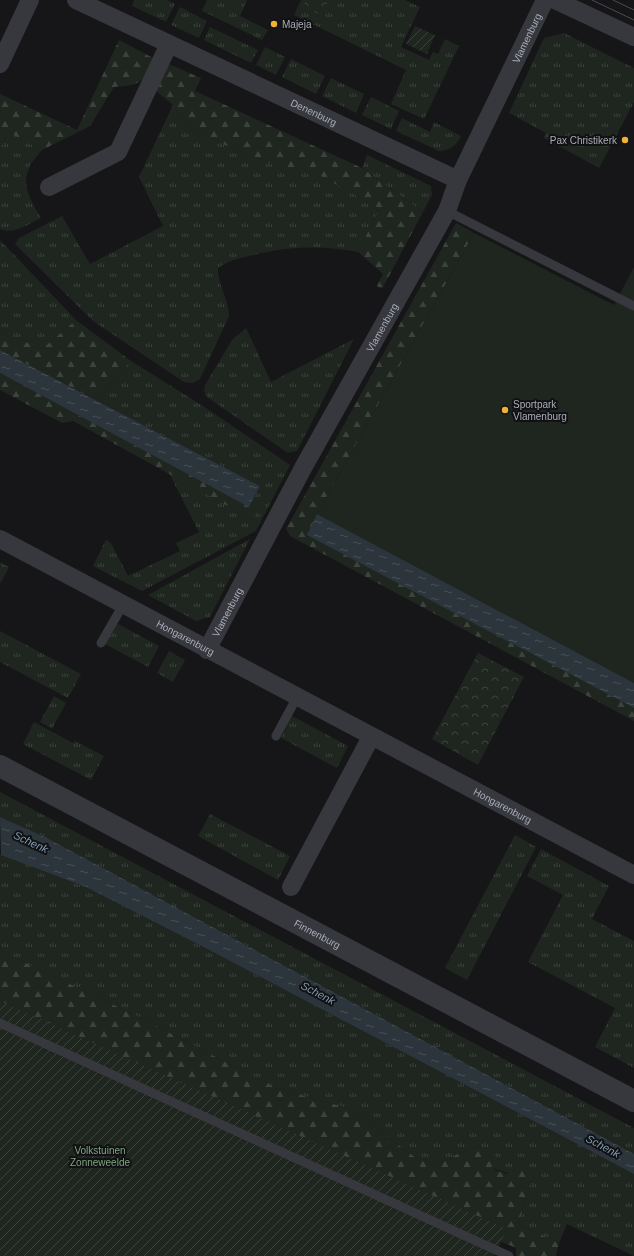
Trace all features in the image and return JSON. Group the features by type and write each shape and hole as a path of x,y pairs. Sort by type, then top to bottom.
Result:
{"street":[{"path":"0,64 30,0"},
{"name":"Denenburg","path":"76,0 458,180"},
{"name":"Vlamenburg","path":"207,650 303,468 447,211 458,180 546,0"},
{"path":"555,0 634,37"},
{"path":"49,187 118,152 169,44"},
{"name":"Hongarenburg","path":"0,539 297,698 634,875"},
{"path":"291,887 372,737"},
{"name":"Finnenburg","path":"0,766 634,1101"}],"lane":[{"path":"447,211 634,306"},
{"path":"101,642 123,605"},
{"path":"276,736 297,698"},
{"path":"0,1023 509,1256"}],"green space":[{"path":"134,0 167,0 175,4 166,22 132,6"},
{"path":"207,0 247,0 240,16 268,30 262,40 202,11"},
{"path":"301,0 405,0 420,7 401,47 429,60 433,52 438,54 445,39 459,46 424,119 391,104 406,70 294,15"},
{"path":"306,0 329,0 321,15 303,7"},
{"path":"180,7 207,21 199,38 171,25"},
{"path":"415,26 435,35 427,54 406,44"},
{"path":"210,27 258,50 251,63 204,40"},
{"path":"564,33 634,68 634,102 599,168 544,138 546,133 509,113 544,38"},
{"path":"119,40 155,59 147,73 140,81 131,85 114,87 90,126 42,150 8,132 0,151 0,94 77,130"},
{"path":"265,47 285,57 276,75 256,65"},
{"path":"291,59 325,76 316,94 282,77"},
{"path":"169,64 201,78 195,91 362,168 423,212 382,289 377,286 383,274 358,252 378,212 377,207 321,176 277,165 240,152 191,129 173,105 156,91"},
{"path":"331,78 364,94 356,113 322,96"},
{"path":"371,97 399,111 391,129 362,115"},
{"path":"173,105 191,129 240,152 321,176 377,207 378,212 358,252 331,248 293,248 239,258 218,268 219,280 227,304 229,316 200,379 193,383 184,382 93,321 15,244 19,238 62,216 90,264 163,226 139,177"},
{"path":"402,118 430,132 434,122 461,136 452,147 439,151 396,131"},
{"path":"8,132 42,150 29,167 26,183 31,200 41,218 21,228 10,231 0,229 0,151"},
{"path":"367,155 431,186 432,195 423,212 362,168"},
{"path":"456,223 474,233 317,514 308,535 634,708 634,721 290,536 286,529"},
{"name":"Sportpark Vlamenburg","path":"474,233 614,305 634,267 634,683 317,514"},
{"path":"0,240 76,320 42,349 0,331"},
{"path":"76,320 131,361 96,400 0,350 0,331 42,349"},
{"path":"246,328 271,382 354,339 297,451 288,453 207,397 204,390 205,385 232,340"},
{"path":"131,361 203,406 290,465 256,531 142,591 93,566 106,540 111,543 128,576 180,551 176,543 199,532 169,473 253,520 258,511 249,507 260,486 96,400"},
{"path":"0,373 258,511 253,520 73,421 62,423 0,390"},
{"path":"250,539 210,617 196,621 148,595"},
{"path":"0,562 9,567 0,584"},
{"path":"116,623 159,646 148,667 105,644"},
{"path":"0,631 81,674 68,698 0,662"},
{"path":"169,651 185,660 173,682 157,673"},
{"path":"478,653 524,677 478,765 432,739"},
{"path":"54,696 66,703 52,729 40,722"},
{"path":"292,716 348,746 337,768 281,738"},
{"path":"34,722 73,743 75,741 104,756 91,780 23,744"},
{"path":"0,792 634,1128 634,1154 47,838 0,817"},
{"path":"210,814 290,856 278,880 198,836"},
{"path":"515,835 536,847 467,980 445,968"},
{"path":"541,849 609,886 592,919 634,941 634,1068 595,1047 615,1008 528,962 563,895 527,876"},
{"path":"0,854 86,887 215,953 634,1174 634,1256 567,1224 559,1243 518,1224 535,1173 513,1173 498,1170 467,1150 438,1163 416,1158 351,1109 276,1088 137,1016 3,952 0,947"},
{"path":"0,947 3,952 137,1016 276,1088 351,1109 416,1158 438,1163 467,1150 490,1149 496,1157 494,1170 507,1174 517,1164 535,1173 518,1224 559,1243 556,1256 516,1256 516,1248 314,1160 0,1018"},
{"name":"Volkstuinen Zonneweelde","path":"0,1001 507,1229 494,1256 0,1256"}],"water":[{"path":"0,350 260,486 249,507 0,373"},
{"path":"317,514 634,683 634,708 307,535"},
{"name":"Schenk","path":"0,817 47,838 634,1154 634,1174 215,953 86,887 1,855"}],"tram line":[{"path":"592,0 634,20"},
{"path":"613,0 634,10"}],"place":[{"name":"Majeja","path":"274,24"},
{"name":"Pax Christikerk","path":"625,140"},
{"name":"Sportpark Vlamenburg","path":"505,410"}]}
